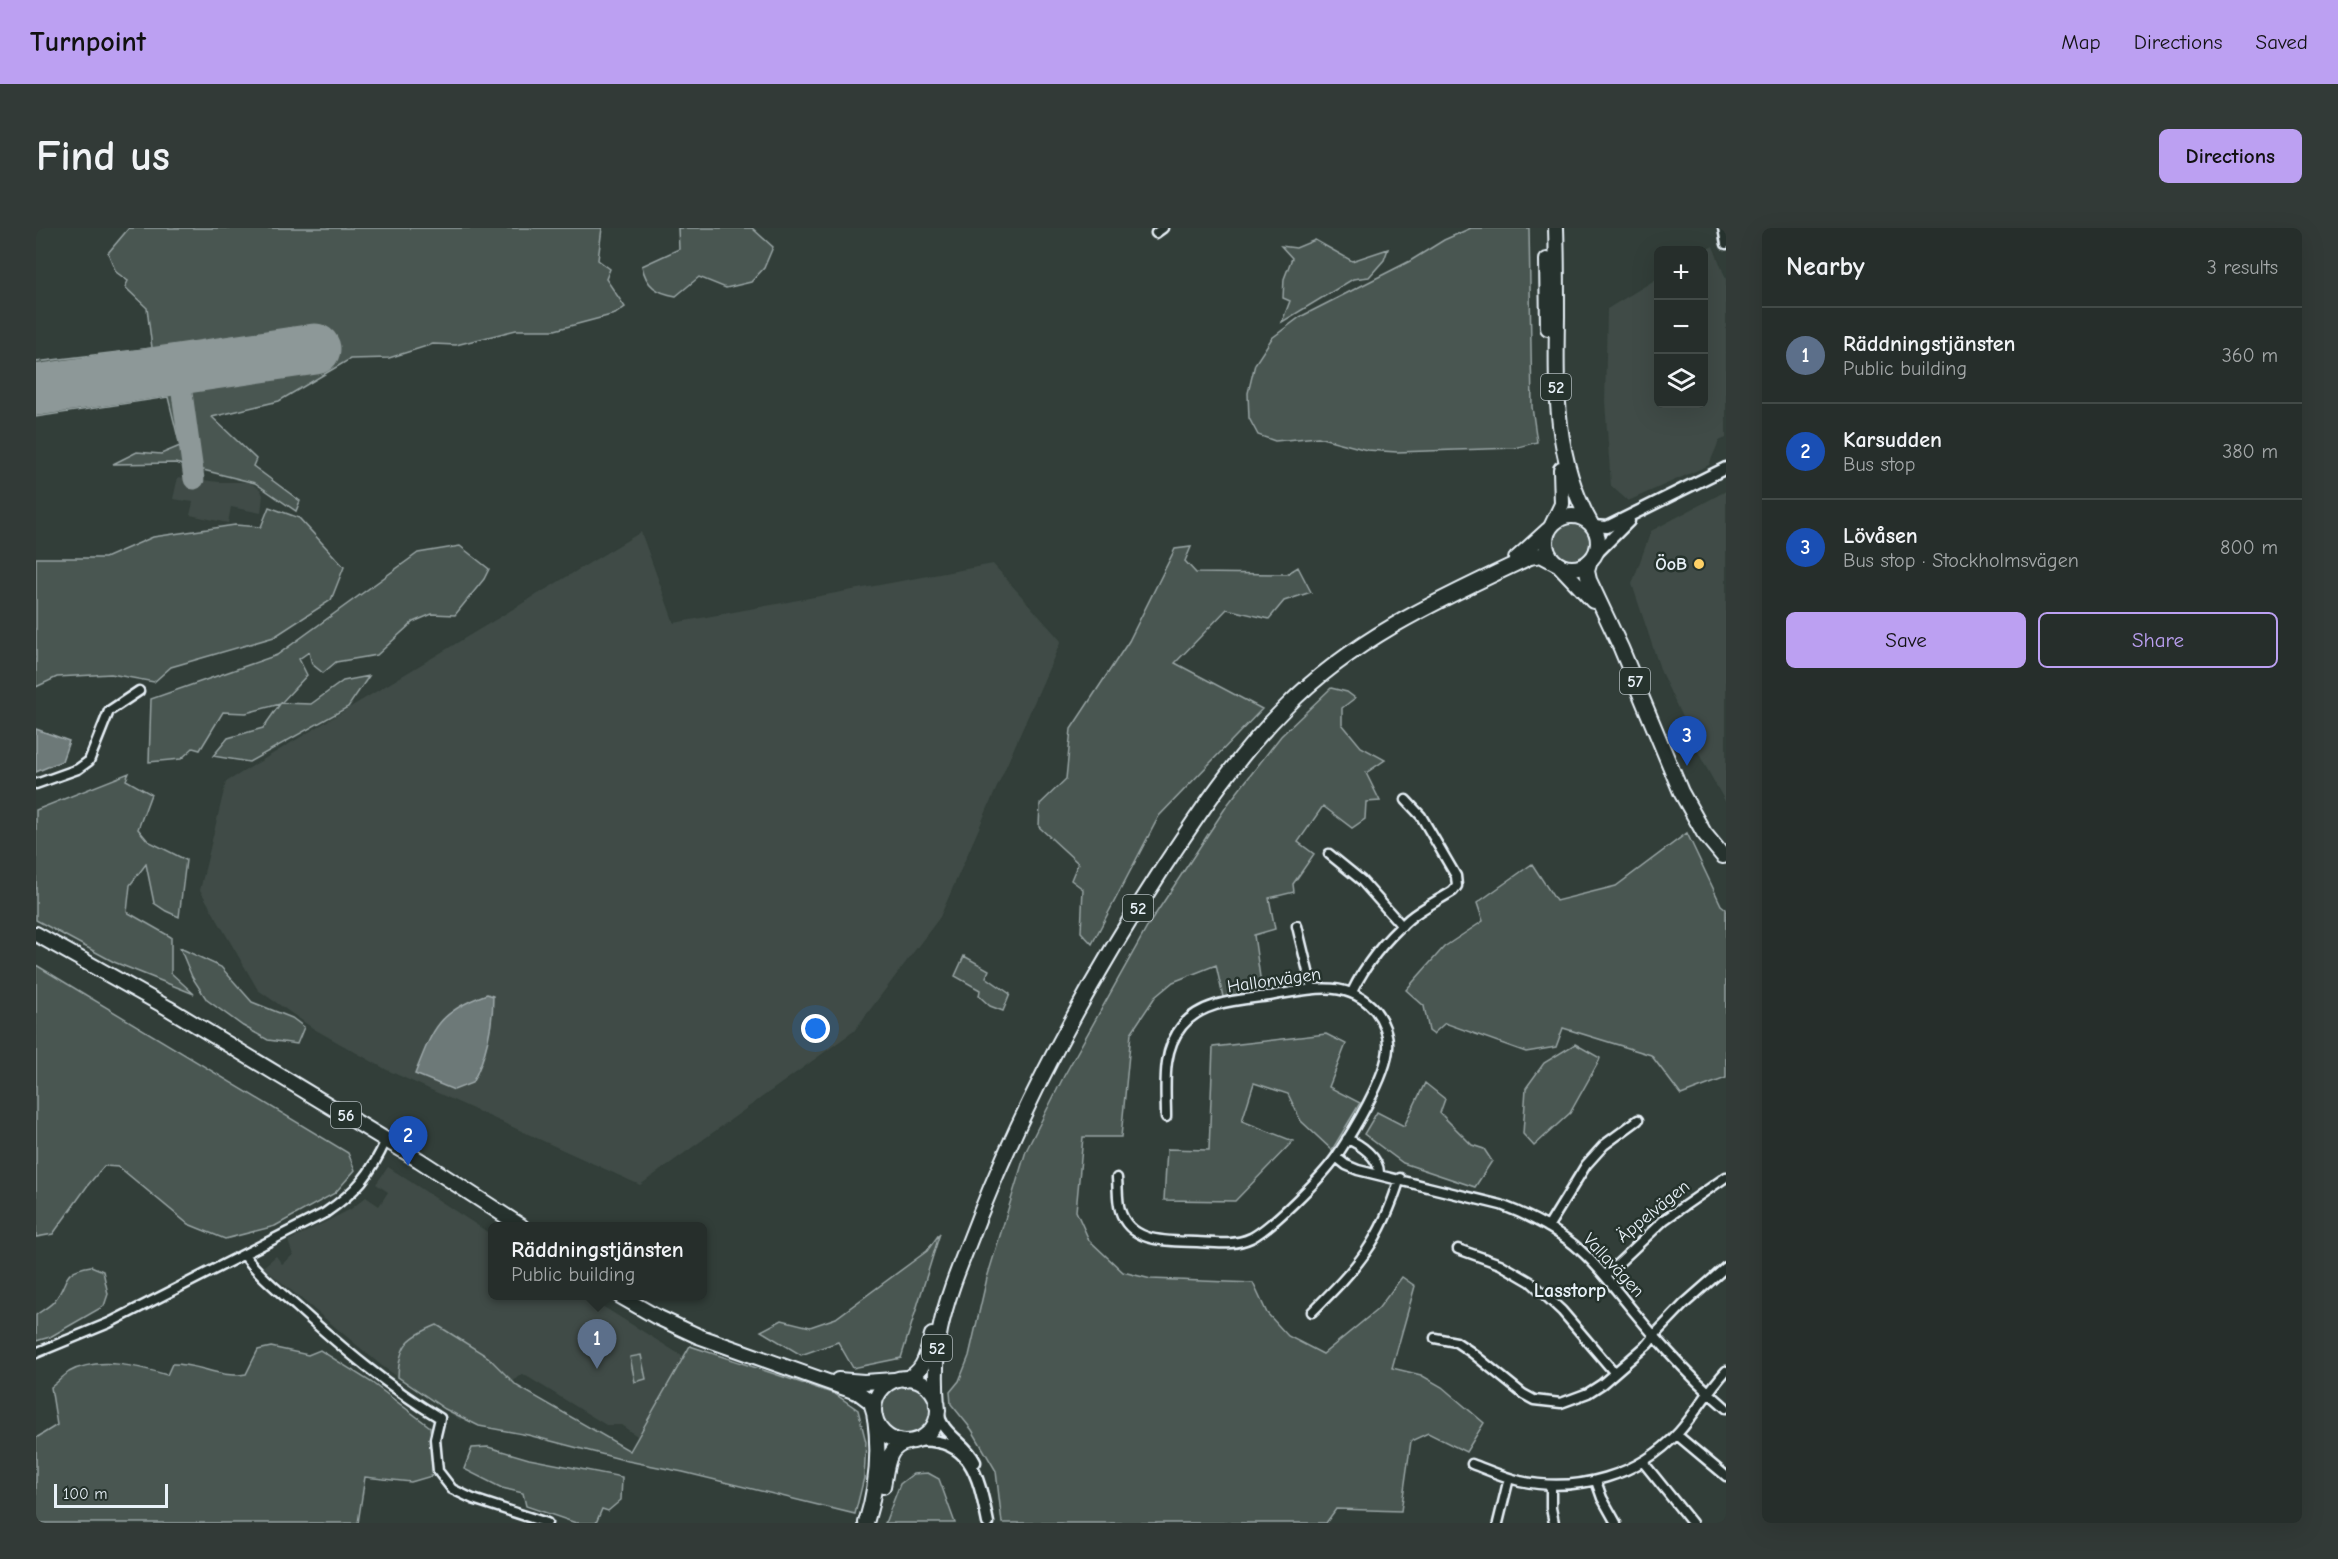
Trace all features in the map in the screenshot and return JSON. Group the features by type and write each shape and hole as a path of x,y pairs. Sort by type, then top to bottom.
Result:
{"main road":[{"name":"52","path":"1547,228 1549,373 1563,486 1562,504 1545,540 1546,550 1558,564"},
{"name":"52","path":"938,1408 936,1352 950,1292 999,1166 1072,1022 1132,918 1223,780 1287,706 1361,645 1412,614 1537,555 1558,564 1577,567 1591,559 1598,542 1570,477 1558,417 1556,228"},
{"name":"52","path":"1506,568 1561,518 1570,515 1583,518 1592,525"},
{"name":"57","path":"1591,559 1587,576 1621,648 1666,755 1680,772 1725,858"},
{"name":"57","path":"1558,564 1601,609"},
{"name":"56","path":"36,934 168,1008 386,1140 513,1222"},
{"name":"52","path":"866,1523 877,1469 874,1415 876,1401 881,1391 889,1383 916,1374 923,1365 943,1302 950,1292"},
{"path":"627,1300 699,1336 863,1395 871,1402 880,1428 887,1436 897,1441 911,1442"},
{"path":"818,1378 864,1382 902,1379"},
{"name":"52","path":"902,1379 916,1380 926,1386 934,1395 938,1408"},
{"path":"873,1523 890,1455 897,1446 923,1437 931,1430 936,1422 938,1408"}],"street":[{"path":"1723,228 1726,244"},
{"path":"1592,525 1607,527 1726,468"},
{"path":"1591,559 1642,509"},
{"path":"36,784 78,769 89,761 109,711 139,691"},
{"path":"1117,1179 1120,1210 1125,1221 1142,1236 1162,1240 1231,1243 1252,1237 1270,1224 1336,1157 1377,1085 1388,1046 1383,1024 1377,1014 1371,1006 1352,992 1374,956 1402,926 1411,917 1453,891 1456,886 1456,876 1421,816 1406,800"},
{"path":"1329,854 1361,880 1402,926"},
{"path":"1297,926 1312,988"},
{"name":"Hallonvägen","path":"1166,1118 1168,1056 1174,1037 1189,1018 1197,1012 1219,1004 1312,988 1338,988 1352,992"},
{"path":"1548,1227 1586,1165 1604,1146 1638,1120"},
{"path":"1347,1139 1357,1142 1364,1149 1377,1164 1379,1174"},
{"path":"36,1353 109,1323 325,1213 345,1200 367,1176 386,1140"},
{"name":"Vallavägen","path":"1336,1157 1346,1165 1500,1205 1548,1227 1580,1250 1606,1275 1654,1335 1726,1408"},
{"name":"Äppelvägen","path":"1606,1275 1664,1220 1726,1177"},
{"path":"1312,1312 1349,1275 1371,1246 1386,1218 1400,1179"},
{"path":"1458,1249 1500,1264 1531,1282 1557,1305 1614,1372"},
{"path":"244,1255 263,1278 335,1341 440,1418 435,1439 438,1471 452,1489 472,1499 546,1523"},
{"path":"1436,1338 1456,1342 1513,1388 1534,1400 1561,1403 1574,1400 1602,1384 1648,1344 1654,1335 1703,1286 1726,1267"},
{"path":"1472,1464 1509,1478 1551,1485 1596,1480 1643,1461 1677,1435 1726,1371"},
{"path":"938,1408 944,1428 972,1455 977,1468 988,1523"},
{"path":"1677,1435 1726,1476"},
{"path":"911,1442 934,1441 952,1447 968,1460 978,1477"},
{"path":"1643,1461 1692,1523"},
{"path":"1498,1523 1509,1478"},
{"path":"1596,1480 1602,1498 1616,1523"},
{"path":"1551,1485 1551,1508 1554,1523"}],"shaded area":[{"path":"129,228 602,228 598,260 610,269 606,279 625,307 615,314 555,330 516,330 456,345 433,344 389,358 350,359 279,401 212,417 256,459 253,466 300,501 296,511 255,483 175,463 113,464 137,452 161,454 180,446 168,397 36,417 36,362 152,348 147,308 125,287 128,281 116,272 108,253"},
{"path":"678,228 752,228 773,247 764,268 751,282 726,288 699,277 676,296 669,295 653,287 646,279 642,266 679,249"},
{"path":"1471,228 1529,228 1532,407 1537,442 1515,448 1397,452 1367,450 1318,437 1275,441 1258,435 1249,418 1248,393 1255,364 1272,338 1300,317 1410,261 1444,240"},
{"path":"1315,240 1352,261 1388,249 1384,260 1369,277 1353,279 1282,322 1290,301 1283,298 1284,279 1292,258 1281,246 1296,248"},
{"path":"1713,246 1726,279 1726,438 1719,441 1709,465 1628,501 1611,486 1605,402 1607,309 1654,280 1654,408 1708,408 1708,249"},
{"path":"178,477 219,482 249,482 260,489 263,495 261,513 231,507 228,523 190,515 193,502 173,499"},
{"path":"1726,491 1726,803 1701,758 1661,672 1632,584 1651,531"},
{"path":"269,507 299,518 344,567 331,600 274,637 171,667 154,682 111,674 57,677 36,687 36,558 105,558 153,537 235,525 261,527"},
{"path":"1571,523 1584,529 1590,542 1584,555 1571,561 1558,555 1552,542 1558,529"},
{"path":"641,532 674,623 993,564 1061,641 940,917 854,1031 640,1185 387,1070 314,1029 258,990 200,890 226,782"},
{"path":"460,546 489,569 484,579 455,615 432,614 413,622 377,655 336,662 323,673 312,664 309,652 299,659 307,675 281,703 311,704 343,681 369,676 348,707 249,762 213,756 228,738 263,728 280,704 246,713 223,712 200,750 193,748 181,759 149,762 151,699 277,655 418,553"},
{"path":"1191,547 1185,561 1196,573 1287,574 1298,567 1311,592 1284,601 1269,619 1227,609 1175,663 1262,709 1159,816 1092,944 1081,932 1083,889 1071,880 1078,863 1039,827 1040,804 1066,779 1071,729 1129,641 1175,549"},
{"path":"1331,688 1347,692 1355,698 1342,708 1342,724 1361,747 1385,760 1366,773 1380,801 1366,802 1365,819 1352,828 1323,806 1298,842 1314,854 1293,884 1294,892 1269,898 1275,929 1254,935 1262,991 1223,997 1216,965 1173,982 1155,997 1131,1033 1121,1137 1083,1137 1076,1211 1089,1240 1123,1272 1151,1279 1253,1283 1267,1313 1288,1336 1323,1354 1378,1309 1402,1277 1415,1286 1392,1368 1421,1375 1442,1387 1484,1423 1466,1452 1428,1433 1411,1441 1401,1511 1336,1509 1326,1523 1002,1523 996,1471 972,1430 951,1404 950,1392 959,1381 969,1356 987,1278 1026,1151 1064,1076 1149,924 1228,804 1281,736"},
{"path":"36,729 69,741 62,761 36,772"},
{"path":"129,773 126,780 151,794 138,829 148,841 186,860 179,917 154,903 146,864 130,885 127,912 171,937 171,973 194,994 114,962 36,920 36,810"},
{"path":"1687,833 1721,905 1726,909 1726,1078 1681,1095 1651,1055 1563,1028 1556,1047 1526,1052 1445,1023 1433,1034 1429,1031 1424,1006 1406,990 1444,947 1483,921 1477,903 1532,864 1556,901 1616,886"},
{"path":"180,948 221,967 252,1002 292,1018 304,1027 297,1044 268,1040 243,1026 207,1000 192,977"},
{"path":"964,956 989,970 986,977 1010,994 1003,1011 990,1006 979,996 980,990 955,976"},
{"path":"36,965 348,1153 355,1170 335,1193 275,1226 225,1239 188,1224 119,1167 104,1166 53,1234 36,1237"},
{"path":"487,994 493,996 490,1030 485,1052 472,1083 454,1090 415,1074 433,1033 447,1015"},
{"path":"1326,1034 1346,1044 1329,1087 1360,1103 1332,1150 1301,1121 1288,1094 1254,1083 1242,1121 1293,1141 1235,1201 1164,1200 1167,1149 1209,1150 1213,1047"},
{"path":"1575,1044 1600,1058 1599,1061 1570,1113 1534,1146 1523,1134 1526,1088 1544,1063"},
{"path":"1425,1083 1445,1099 1440,1113 1472,1145 1484,1149 1492,1161 1475,1187 1403,1163 1364,1134 1377,1112 1404,1126"},
{"path":"388,1167 488,1232 488,1300 592,1300 684,1357 640,1438 621,1425 606,1425 523,1374 460,1420 382,1366 263,1267 276,1256 282,1264 293,1255 288,1241 351,1209 366,1197 379,1206 388,1192 376,1184"},
{"path":"940,1233 901,1358 853,1368 838,1342 801,1355 761,1331 782,1320 810,1327 836,1318 927,1251"},
{"path":"91,1266 103,1271 108,1294 104,1306 50,1337 36,1341 36,1315 53,1302 70,1274"},
{"path":"437,1325 488,1357 517,1386 630,1451 690,1346 835,1394 858,1410 866,1442 864,1478 855,1514 528,1435 479,1426 445,1409 398,1377 400,1357 407,1343"},
{"path":"271,1347 308,1355 320,1350 371,1382 430,1427 435,1475 411,1482 365,1477 358,1523 36,1523 36,1438 57,1425 51,1387 69,1372 92,1364 118,1364 167,1375 172,1364 182,1364 218,1373 246,1374 258,1350"},
{"path":"641,1355 646,1379 635,1382 630,1357"},
{"path":"901,1385 911,1385 924,1392 931,1405 931,1415 924,1428 911,1435 901,1435 892,1431 885,1424 881,1415 881,1405 885,1396 892,1389"},
{"path":"488,1447 529,1459 622,1477 621,1500 608,1511 602,1509 596,1523 576,1523 526,1506 523,1493 502,1488 464,1469 472,1448"},
{"path":"928,1473 939,1479 955,1523 885,1523 900,1484 913,1474"}],"taxiway":[{"path":"182,393 194,479"}],"runway":[{"path":"36,390 315,349"}],"place":[{"name":"ÖoB","path":"1699,564"},
{"name":"Lövåsen","path":"1687,766"},
{"name":"Karsudden","path":"408,1166"},
{"name":"Räddningstjänsten","path":"597,1369"}],"district":[{"name":"Lasstorp","path":"1570,1290"}]}
